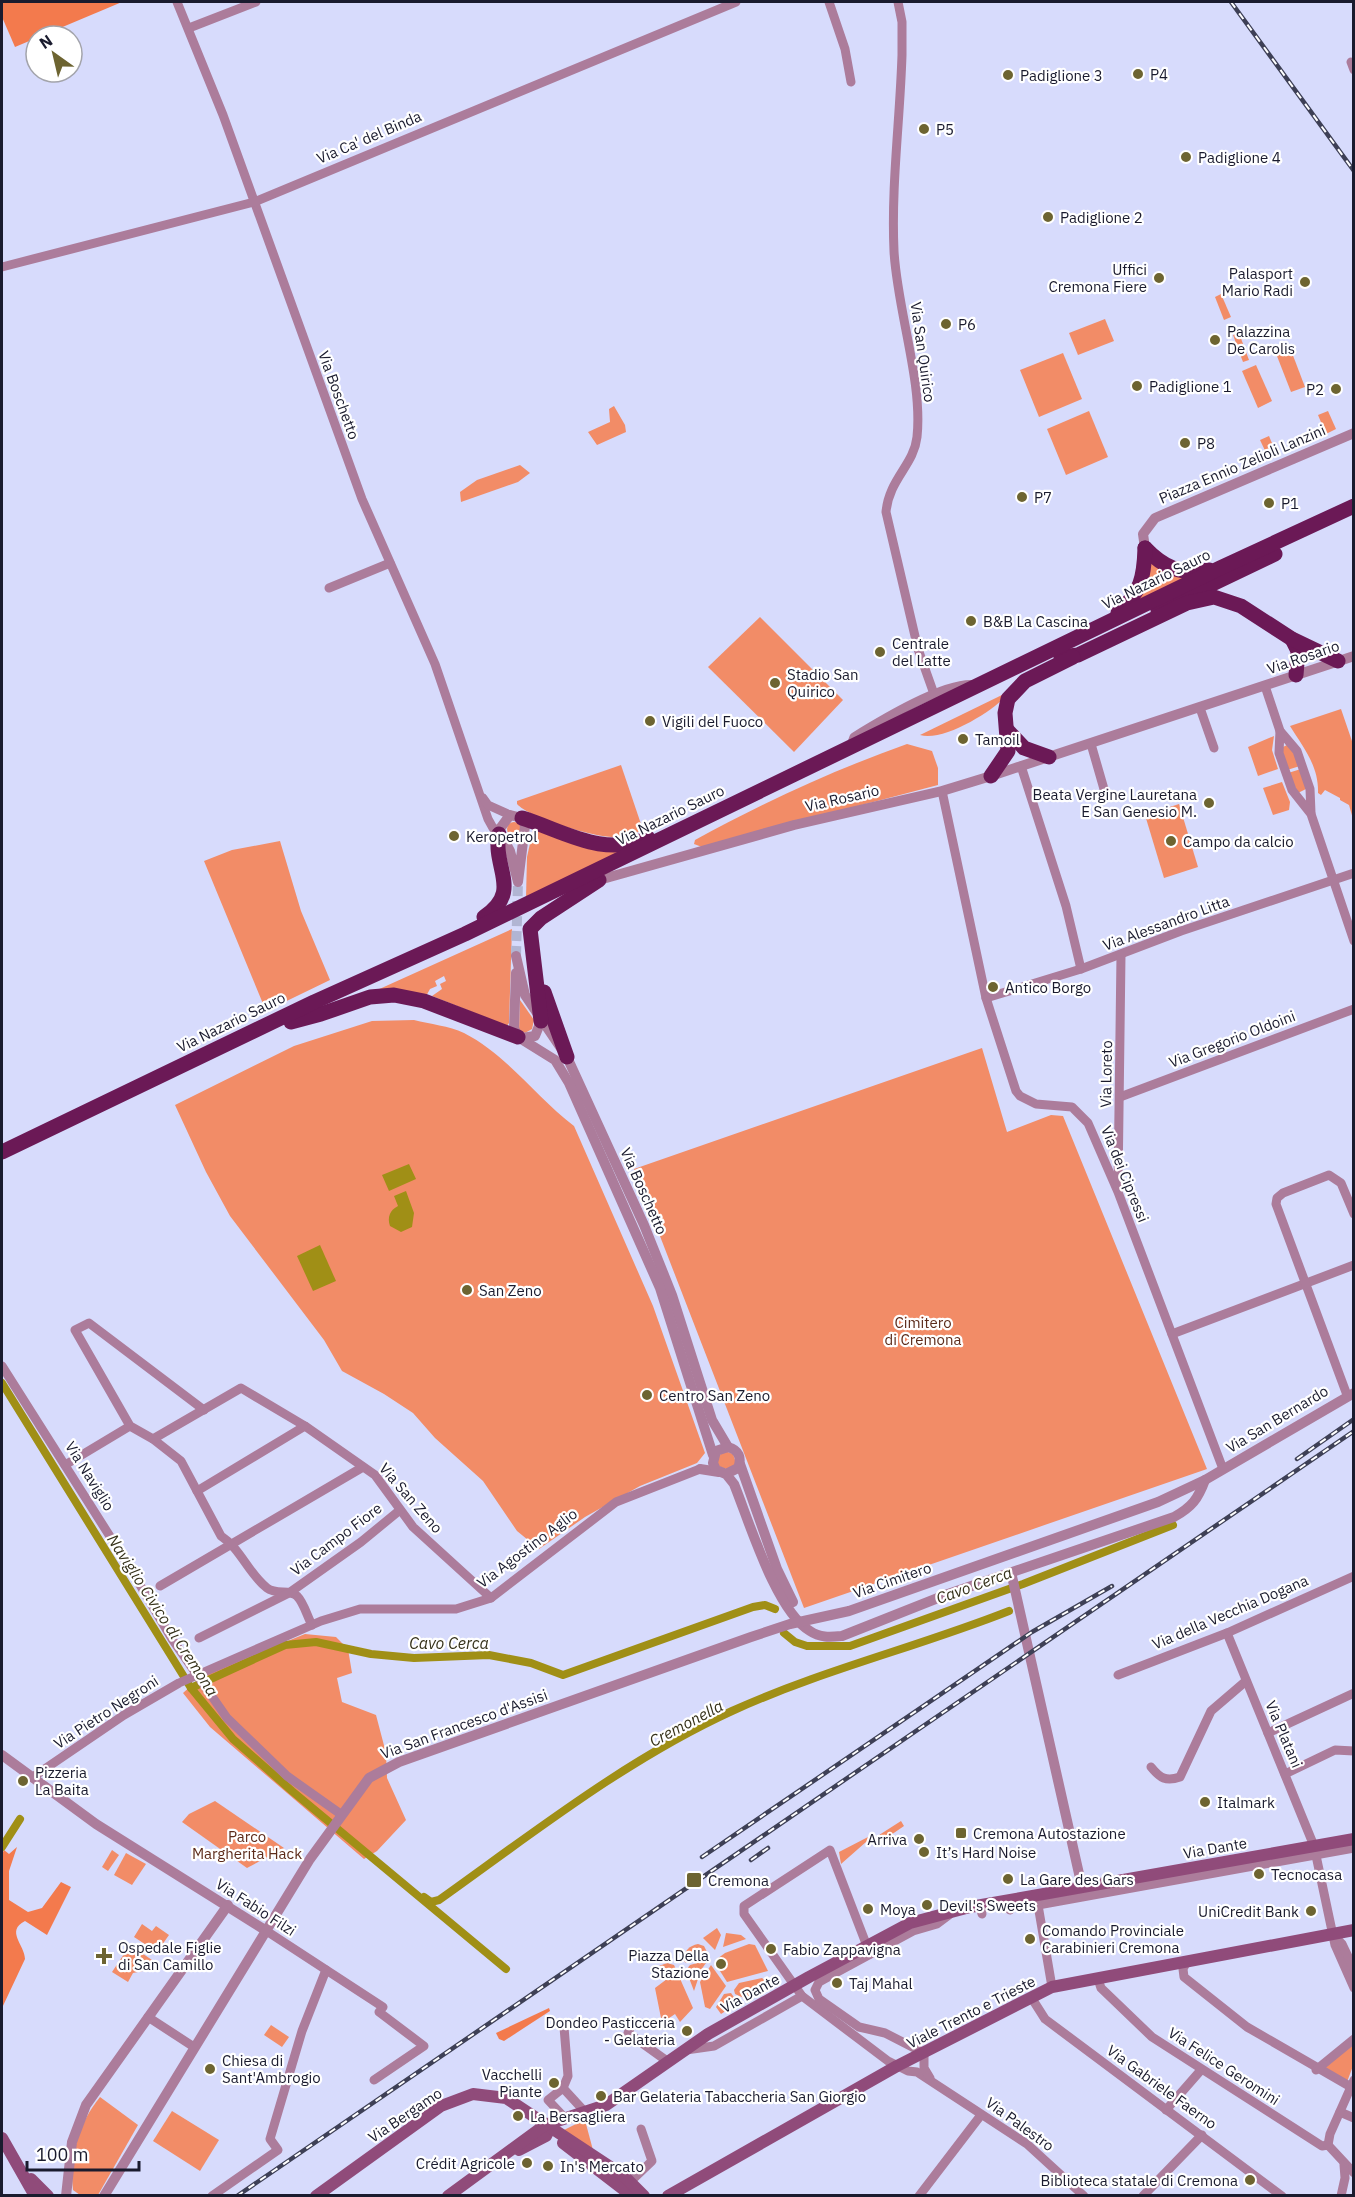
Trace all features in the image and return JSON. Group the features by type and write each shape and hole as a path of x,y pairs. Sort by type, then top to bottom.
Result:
{"highway":[{"name":"Via Nazario Sauro","path":"2,1152 314,1002 465,934 668,837 1220,568 1353,506"},
{"name":"Via Nazario Sauro","path":"2,1161 291,1022 427,962 1353,517"},
{"path":"1145,548 1157,561 1173,570 1196,572 1220,568"},
{"path":"1103,626 1135,597 1142,581 1145,548"},
{"path":"1036,675 1187,603 1214,597 1241,606 1292,639 1338,661"},
{"path":"1292,639 1298,651 1296,675"},
{"path":"991,776 1008,751 1005,713 1008,699 1017,688 1055,660 1078,655"},
{"path":"1007,730 1024,748 1049,757"},
{"path":"516,817 584,842 610,846 639,842 659,834 668,837"},
{"path":"465,934 469,926 486,916 504,898 504,875 497,844 499,832"},
{"path":"541,1021 537,976 529,940 530,929 534,923 599,880"},
{"path":"537,976 567,1057"},
{"path":"291,1022 370,997 394,995 424,1001 518,1038"}],"main road":[{"name":"Via Dante","path":"590,2111 606,2105 682,2051 793,1986 868,1950 910,1923 955,1910 981,1910 1009,1905 1045,1894 1082,1887 1315,1851 1353,1839"},
{"name":"Viale Trento e Trieste","path":"672,2194 897,2067 1052,1987 1353,1930"},
{"name":"Via Bergamo","path":"319,2195 455,2099 474,2094 506,2098 564,2141"},
{"path":"448,2196 545,2125 564,2117 590,2111"},
{"path":"564,2141 568,2123 590,2111"},
{"path":"541,2141 548,2132 545,2125"},
{"path":"2,2138 35,2195"},
{"path":"500,2160 541,2141 564,2141 628,2192 644,2196"},
{"path":"22,2169 48,2196"}],"street":[{"name":"Via Boschetto","path":"177,2 189,28 254,202 352,474 424,636 488,819 499,832"},
{"path":"189,28 256,2"},
{"name":"Via Ca' del Binda","path":"2,267 254,202 736,2"},
{"path":"830,2 845,49 850,82"},
{"name":"Via San Quirico","path":"898,2 902,22 902,55 894,251 916,398 917,438 910,457 888,495 886,512 918,649 934,694"},
{"name":"Piazza Ennio Zelioli Lanzini","path":"1146,528 1155,518 1353,433"},
{"name":"Piazza Ennio Zelioli Lanzini","path":"1146,528 1353,441"},
{"path":"1145,548 1143,534 1146,528"},
{"path":"329,588 390,563"},
{"name":"Via Rosario","path":"599,880 794,825 991,776 1353,656"},
{"path":"850,748 854,737 934,694 965,683 979,685"},
{"path":"1265,686 1280,730 1293,744 1310,787 1311,814 1353,941"},
{"path":"1200,708 1214,748"},
{"path":"1280,730 1278,749 1296,795 1311,814"},
{"path":"1278,749 1284,743 1293,744"},
{"path":"1091,744 1106,796"},
{"path":"1022,766 1066,906 1081,969"},
{"path":"1296,795 1305,794 1310,787"},
{"name":"Via dei Cipressi","path":"942,790 986,998 1017,1094 1036,1104 1072,1107 1082,1114 1088,1123 1118,1192 1223,1469"},
{"path":"481,796 488,805 516,817 525,832 518,882 510,851 499,832 516,817"},
{"name":"Via Alessandro Litta","path":"986,998 1121,956 1187,929 1353,873"},
{"name":"Via Boschetto","path":"516,956 525,995 567,1057 644,1225 672,1295 712,1420 728,1447 736,1451 777,1569 800,1622 771,1578 734,1484 723,1473 713,1457 660,1288 569,1083 555,1060 518,1038 514,1028 516,956"},
{"name":"Via Loreto","path":"1118,1192 1121,956"},
{"name":"Via Gregorio Oldoini","path":"1120,1097 1353,1009"},
{"path":"518,1038 535,1036 541,1021"},
{"name":"Via San Bernardo","path":"1223,1469 1350,1394 1305,1283 1276,1204 1277,1198 1329,1175 1341,1183 1353,1214"},
{"path":"1172,1334 1353,1265"},
{"path":"153,1439 204,1410 89,1323 75,1330 130,1426 153,1439 181,1461 221,1536 232,1543 266,1587 275,1593 289,1593"},
{"name":"Via Naviglio","path":"2,1366 206,1690 250,1743 287,1776 342,1815"},
{"name":"Via San Zeno","path":"204,1410 241,1388 305,1426 375,1476 413,1527 490,1598"},
{"path":"65,1465 130,1426"},
{"path":"197,1491 305,1426"},
{"path":"713,1457 720,1448 728,1447"},
{"name":"Via Agostino Aglio","path":"196,1675 312,1625 360,1609 456,1609 490,1598 616,1502 700,1469 713,1457"},
{"path":"700,1469 723,1473 735,1472 740,1464"},
{"path":"160,1586 363,1467"},
{"name":"Via Cimitero","path":"800,1622 849,1611 1158,1502 1223,1469"},
{"path":"800,1622 817,1635 842,1636 1011,1572 1174,1517 1188,1509 1199,1498 1205,1480"},
{"name":"Via Campo Fiore","path":"199,1638 289,1593 361,1542 400,1510"},
{"path":"1011,1572 1082,1887"},
{"name":"Via della Vecchia Dogana","path":"1118,1675 1227,1633 1353,1576"},
{"name":"Via Campo Fiore","path":"289,1593 298,1597 312,1625"},
{"name":"Via San Francesco d'Assisi","path":"104,2196 265,1930 330,1831 369,1778 399,1762 711,1651 800,1622"},
{"name":"Via Platani","path":"1227,1633 1315,1851 1332,1934"},
{"name":"Via Pietro Negroni","path":"33,1777 124,1715 196,1675"},
{"path":"1151,1767 1159,1778 1169,1780 1180,1777 1211,1711 1246,1682"},
{"path":"1268,1733 1353,1693"},
{"path":"1284,1774 1335,1750 1353,1751"},
{"name":"Via Fabio Filzi","path":"2,1755 96,1824 228,1905 383,2007 379,2013 424,2046 374,2080"},
{"name":"Via Dante","path":"1315,1851 1353,1848"},
{"path":"783,2007 793,1986 744,1914 744,1906 830,1850 868,1950"},
{"name":"Via Dante","path":"1038,1905 1082,1887"},
{"path":"1045,1894 1038,1905 1052,1987"},
{"path":"65,2193 72,2142 86,2105 228,1905"},
{"path":"1332,1934 1342,1944 1353,1969"},
{"path":"1332,1934 1346,1975 1353,1988"},
{"name":"Via Dante","path":"868,1950 819,1982 815,1990 819,1999 859,2027 885,2033 924,2053"},
{"path":"1187,1961 1183,1969 1184,1977 1247,2027 1316,2070 1352,2084 1330,2134 1328,2145"},
{"path":"212,2196 278,2150 270,2139 302,2031 326,1970"},
{"name":"Via Felice Geromini","path":"1098,1979 1101,1988 1152,2037 1322,2146 1328,2145 1353,2173"},
{"name":"Via Palestro","path":"793,1986 802,1996 897,2067 917,2072 1027,2144 1084,2196"},
{"name":"Via Dante","path":"682,2051 714,2046 802,1996"},
{"name":"Via Gabriele Faerno","path":"1031,1997 1045,2019 1282,2196"},
{"path":"148,2017 194,2047"},
{"path":"632,2024 628,2033 667,2061"},
{"path":"564,2027 568,2076 563,2088 548,2100 564,2117"},
{"path":"1316,2070 1353,2039"},
{"path":"924,2053 924,2068 933,2083"},
{"path":"1166,2110 1201,2070"},
{"path":"563,2088 590,2111"},
{"path":"1340,2112 1353,2118"},
{"path":"919,2196 981,2115"},
{"path":"628,2192 652,2161 641,2129"},
{"path":"1143,2196 1202,2135"},
{"path":"1341,2196 1345,2178 1344,2165"}],"green space":[{"path":"1221,294 1231,317 1224,320 1215,297"},
{"path":"1105,319 1114,341 1078,355 1069,333"},
{"path":"1239,333 1249,360 1243,362 1233,335"},
{"path":"1289,345 1305,387 1291,392 1275,351"},
{"path":"1063,353 1082,399 1039,417 1020,370"},
{"path":"1256,365 1272,401 1258,408 1242,371"},
{"path":"614,406 625,425 626,432 597,445 588,432 610,422 609,409"},
{"path":"1089,411 1108,457 1066,475 1047,429"},
{"path":"1328,411 1336,429 1326,434 1318,415"},
{"path":"1269,436 1277,455 1269,459 1260,440"},
{"path":"520,465 530,473 518,482 461,502 460,492 477,480"},
{"path":"1146,554 1197,575 1128,609"},
{"name":"Stadio San Quirico","path":"760,617 843,700 794,752 708,667"},
{"path":"1004,694 1005,697 998,704 965,725 940,734 920,735"},
{"path":"1341,709 1353,744 1353,819 1349,805 1340,798 1325,790 1321,795 1318,793 1313,765 1290,726"},
{"path":"1274,736 1272,750 1278,769 1258,776 1248,747"},
{"path":"907,744 932,751 938,768 938,785 702,847 694,844 695,840 772,800"},
{"path":"1289,744 1300,766 1287,770 1281,748"},
{"path":"621,765 643,830 615,837 593,834 548,821 517,804 517,801"},
{"path":"1301,769 1306,789 1298,793 1288,773"},
{"path":"1282,782 1290,802 1289,810 1273,815 1263,788"},
{"name":"Campo da calcio","path":"1179,804 1198,867 1164,878 1145,815"},
{"path":"511,822 517,822 521,829 517,836 511,836 507,832 507,826"},
{"path":"533,830 633,846 526,898 527,857"},
{"path":"280,841 301,911 330,980 266,1011 204,861 232,850"},
{"path":"512,929 509,1023 507,1026 432,996 442,989 440,984 446,981 444,976 435,981 437,986 430,989 425,998 375,991"},
{"path":"520,1000 534,1020 532,1029 525,1033 519,1030"},
{"name":"San Zeno","path":"414,1020 464,1033 480,1042 508,1064 574,1126 653,1306 705,1453 697,1463 640,1486 585,1517 539,1549 517,1531 483,1481 435,1438 413,1413 342,1371 324,1340 230,1216 206,1172 175,1105 294,1046 372,1021"},
{"name":"Cimitero di Cremona","path":"982,1048 1007,1132 1051,1115 1063,1116 1207,1469 804,1608 634,1169"},
{"path":"725,1451 733,1454 736,1463 729,1470 718,1466 717,1457"},
{"path":"305,1634 336,1637 348,1649 352,1673 337,1678 342,1702 376,1715 386,1753 387,1778 406,1820 377,1851 364,1859 210,1727 183,1693 202,1676"},
{"name":"Parco Margherita Hack","path":"215,1801 284,1848 247,1868 182,1822 189,1814"},
{"path":"901,1821 904,1826 885,1839 882,1835 866,1842 841,1864 839,1852 868,1837 876,1837"},
{"path":"112,1850 119,1855 108,1871 102,1867"},
{"path":"126,1853 146,1864 132,1885 114,1875"},
{"path":"142,1924 152,1931 156,1926 169,1935 157,1952 134,1937"},
{"path":"717,1928 721,1935 715,1950 703,1938"},
{"path":"726,1933 741,1935 746,1939 723,1947"},
{"path":"698,1944 704,1946 708,1954 686,1963 683,1960 686,1951"},
{"path":"749,1944 755,1945 768,1971 727,1982 720,1971 717,1959 725,1953"},
{"path":"130,1945 152,1960 143,1971 133,1973 128,1982 112,1972"},
{"path":"708,1960 701,1970 694,1991 686,1970 690,1965"},
{"path":"667,1963 674,1965 693,2008 680,2022 675,2014 662,2023 655,1988 667,1979 659,1966"},
{"path":"711,1965 726,1986 710,2009 705,2007 700,1982"},
{"path":"762,1978 766,1981 762,1990 746,1999 735,1994 734,1990 739,1983"},
{"path":"731,1993 738,2003 721,2014 716,2007 724,1994"},
{"path":"271,2025 289,2037 282,2047 264,2035"},
{"path":"1353,2044 1353,2066 1347,2082 1322,2070"},
{"path":"100,2097 138,2125 98,2195 80,2195 73,2190 74,2153 86,2118"},
{"path":"172,2111 219,2140 200,2171 153,2141"},
{"path":"584,2120 586,2124 593,2150 564,2130"}],"shaded area":[{"path":"2,2 122,2 70,24 24,24 24,43 15,47 2,17"},
{"path":"409,1164 416,1179 389,1191 382,1175"},
{"path":"406,1191 414,1213 412,1227 401,1232 390,1226 389,1217 398,1206 394,1196"},
{"path":"320,1245 336,1281 313,1291 297,1256"},
{"path":"17,1847 9,1871 9,1900 28,1912 42,1908 61,1882 71,1887 47,1935 25,1921 19,1925 16,1934 25,1959 2,2008 2,1854 4,1850 9,1854"},
{"path":"549,2008 550,2011 504,2041 499,2039 496,2033"}],"waterway":[{"name":"Naviglio Civico di Cremona","path":"2,1383 191,1688 233,1739 506,1969"},
{"name":"Cavo Cerca","path":"784,1633 795,1642 807,1646 850,1646 1023,1584 1173,1525"},
{"name":"Cavo Cerca","path":"191,1688 285,1645 316,1642 371,1654 414,1658 489,1655 531,1663 563,1675 753,1607 765,1605 775,1609"},
{"name":"Cremonella","path":"424,1897 431,1902 439,1900 581,1798 693,1730 800,1683 1009,1611"},
{"path":"2,1847 20,1819"}],"tunnel":[{"path":"516,956 518,882"}],"railway":[{"path":"1231,2 1354,171"},
{"path":"1297,1459 1354,1419"},
{"path":"237,2196 1354,1431"},
{"path":"702,1857 1032,1632 1112,1586"},
{"path":"751,1860 768,1848"}],"place":[{"name":"P4","path":"1138,74"},
{"name":"Padiglione 3","path":"1008,75"},
{"name":"P5","path":"924,129"},
{"name":"Padiglione 4","path":"1186,157"},
{"name":"Padiglione 2","path":"1048,217"},
{"name":"Uffici Cremona Fiere","path":"1159,278"},
{"name":"Palasport Mario Radi","path":"1305,282"},
{"name":"P6","path":"946,324"},
{"name":"Palazzina De Carolis","path":"1215,340"},
{"name":"Padiglione 1","path":"1137,386"},
{"name":"P2","path":"1336,389"},
{"name":"P8","path":"1185,443"},
{"name":"P7","path":"1022,497"},
{"name":"P1","path":"1269,503"},
{"name":"B&B La Cascina","path":"971,621"},
{"name":"Centrale del Latte","path":"880,652"},
{"name":"Stadio San Quirico","path":"775,683"},
{"name":"Vigili del Fuoco","path":"650,721"},
{"name":"Tamoil","path":"963,739"},
{"name":"Beata Vergine Lauretana E San Genesio M.","path":"1209,803"},
{"name":"Keropetrol","path":"454,836"},
{"name":"Campo da calcio","path":"1171,841"},
{"name":"Antico Borgo","path":"993,987"},
{"name":"San Zeno","path":"467,1290"},
{"name":"Centro San Zeno","path":"647,1395"},
{"name":"Pizzeria La Baita","path":"23,1781"},
{"name":"Italmark","path":"1205,1802"},
{"name":"Cremona Autostazione","path":"961,1833"},
{"name":"Arriva","path":"919,1839"},
{"name":"It’s Hard Noise","path":"924,1852"},
{"name":"Tecnocasa","path":"1259,1874"},
{"name":"La Gare des Gars","path":"1008,1879"},
{"name":"Cremona","path":"694,1880"},
{"name":"Devil's Sweets","path":"927,1905"},
{"name":"Moya","path":"868,1909"},
{"name":"UniCredit Bank","path":"1311,1911"},
{"name":"Comando Provinciale Carabinieri Cremona","path":"1030,1939"},
{"name":"Fabio Zappavigna","path":"771,1949"},
{"name":"Ospedale Figlie di San Camillo","path":"104,1956"},
{"name":"Piazza Della Stazione","path":"721,1964"},
{"name":"Taj Mahal","path":"837,1983"},
{"name":"Dondeo Pasticceria - Gelateria","path":"687,2031"},
{"name":"Chiesa di Sant'Ambrogio","path":"210,2069"},
{"name":"Vacchelli Piante","path":"554,2083"},
{"name":"Bar Gelateria Tabaccheria San Giorgio","path":"601,2096"},
{"name":"La Bersagliera","path":"518,2116"},
{"name":"Crédit Agricole","path":"527,2163"},
{"name":"In's Mercato","path":"548,2166"},
{"name":"Biblioteca statale di Cremona","path":"1250,2180"}]}
